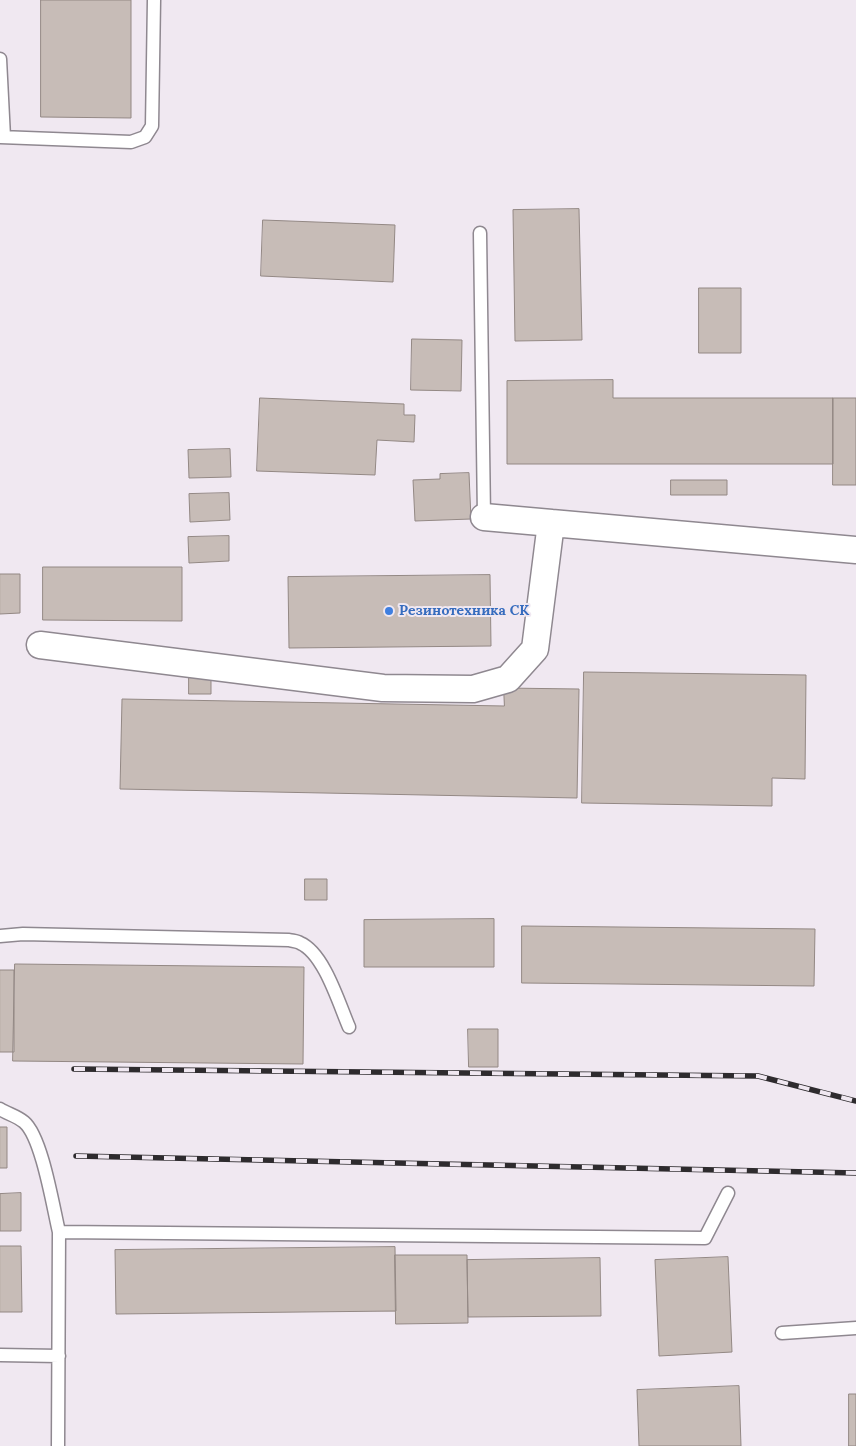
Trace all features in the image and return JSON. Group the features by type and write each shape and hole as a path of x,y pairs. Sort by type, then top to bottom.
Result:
{"street":[{"path":"484,517 856,550"},
{"path":"40,645 383,688 473,689 508,679 535,649 551,523"}],"lane":[{"path":"0,59 2,137 131,142 145,137 152,126 154,0"},
{"path":"480,233 484,517"},
{"path":"0,936 23,934 289,940 302,943 320,962 327,974 349,1027"},
{"path":"0,1110 25,1122 39,1146 59,1232 58,1446"},
{"path":"59,1232 705,1238 728,1193"},
{"path":"782,1333 856,1328"},
{"path":"0,1355 58,1356"}],"building":[{"path":"41,0 131,0 131,118 41,117"},
{"path":"579,209 582,340 515,341 513,210"},
{"path":"263,220 395,225 393,282 261,276"},
{"path":"699,288 741,288 741,353 699,353"},
{"path":"412,339 462,340 461,391 411,390"},
{"path":"613,380 613,398 833,398 833,464 507,464 507,381"},
{"path":"260,398 404,404 404,415 415,415 414,442 377,440 375,475 257,471"},
{"path":"833,398 856,398 856,485 833,485"},
{"path":"230,449 231,477 189,478 188,450"},
{"path":"469,473 471,519 415,521 413,480 440,479 440,474"},
{"path":"671,480 727,480 727,495 671,495"},
{"path":"229,493 230,520 190,522 189,494"},
{"path":"229,536 229,561 189,563 188,537"},
{"path":"43,567 182,567 182,621 43,620"},
{"path":"0,574 20,574 20,613 0,614"},
{"name":"Резинотехника СК","path":"490,575 491,646 289,648 288,577"},
{"path":"189,672 211,672 211,694 189,694"},
{"path":"584,672 806,675 805,779 772,778 772,806 582,803"},
{"path":"504,688 579,689 577,798 120,789 122,699 504,706"},
{"path":"305,879 327,879 327,900 305,900"},
{"path":"494,919 494,967 364,967 364,920"},
{"path":"522,926 815,929 814,986 522,983"},
{"path":"15,964 304,967 303,1064 13,1061"},
{"path":"0,970 14,970 14,1052 0,1052"},
{"path":"468,1029 498,1029 498,1067 469,1067"},
{"path":"0,1127 7,1127 7,1168 0,1168"},
{"path":"21,1193 21,1231 0,1231 0,1194"},
{"path":"0,1246 21,1246 22,1312 0,1312"},
{"path":"395,1247 396,1311 116,1314 115,1250"},
{"path":"395,1255 467,1255 468,1323 396,1324"},
{"path":"728,1257 732,1352 659,1356 655,1260"},
{"path":"600,1258 601,1316 468,1317 467,1260"},
{"path":"739,1386 741,1446 639,1446 637,1390"},
{"path":"849,1394 856,1394 856,1446 849,1446"}],"railway":[{"path":"74,1069 758,1076 856,1101"},
{"path":"76,1156 856,1173"}],"place":[{"name":"Резинотехника СК","path":"389,611"}]}
